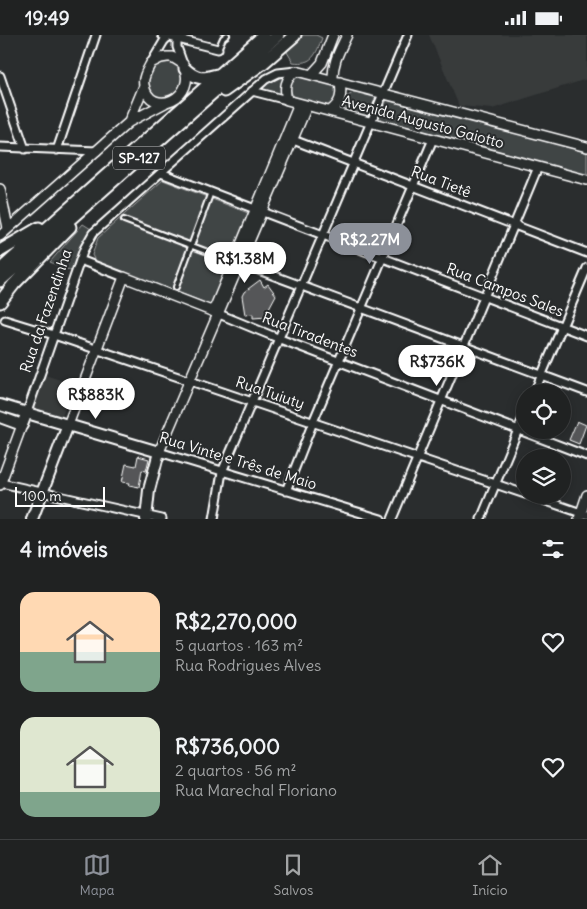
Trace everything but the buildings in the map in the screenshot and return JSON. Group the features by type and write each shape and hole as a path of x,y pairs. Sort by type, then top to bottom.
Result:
{"highway":[{"name":"SP-127","path":"0,270 264,35"},
{"name":"SP-127","path":"0,281 278,35"},
{"path":"189,114 256,69 295,35"},
{"path":"184,67 198,79 219,74"},
{"path":"0,302 14,284 68,230 91,199"},
{"path":"0,251 50,221 73,204"}],"main road":[{"name":"Rua Vinte e Três de Maio","path":"0,405 159,452"},
{"name":"Rua da Fazendinha","path":"22,425 26,412"},
{"path":"0,417 22,425"},
{"path":"32,519 68,425"},
{"path":"146,517 159,452"}],"street":[{"path":"56,150 96,35"},
{"path":"312,74 322,63 333,35"},
{"path":"330,111 336,107 340,99 332,70 347,35"},
{"path":"214,519 222,472 408,35"},
{"path":"171,36 218,49"},
{"path":"128,122 144,86 144,78 155,54 171,36"},
{"path":"0,236 128,122 178,98 183,91 186,80 184,67 171,36"},
{"path":"151,63 161,58 172,57 184,67"},
{"path":"161,173 266,79 278,73 296,71"},
{"path":"289,139 297,109 285,90 288,79 296,71"},
{"name":"Avenida Augusto Gaiotto","path":"296,71 587,147"},
{"path":"0,76 25,149"},
{"path":"144,86 151,98 165,103"},
{"name":"Avenida Augusto Gaiotto","path":"252,91 587,181"},
{"path":"159,452 215,312 214,307 237,262 289,139 307,105"},
{"name":"Rua Tietê","path":"289,139 587,253"},
{"path":"286,491 313,422 433,139"},
{"path":"0,147 97,151"},
{"path":"392,519 538,167"},
{"name":"Rua Campos Sales","path":"161,173 587,336"},
{"name":"Rua da Fazendinha","path":"26,412 88,241 93,233 161,173"},
{"path":"0,189 8,228"},
{"name":"Rua Tiradentes","path":"80,260 516,429"},
{"path":"237,262 587,392"},
{"path":"538,384 587,268"},
{"path":"68,425 124,277"},
{"name":"Rua Tuiuty","path":"5,320 516,491"},
{"name":"Rua da Fazendinha","path":"0,484 22,425"},
{"path":"481,519 516,435"},
{"name":"Rua Tiradentes","path":"542,439 587,456"},
{"name":"Rua Vinte e Três de Maio","path":"159,452 381,519"},
{"path":"0,484 162,519"},
{"path":"553,504 582,515 587,495"}],"lane":[{"path":"218,49 226,35"},
{"path":"176,287 211,192"},
{"path":"124,220 221,257"}],"shaded area":[{"path":"302,35 316,35 322,38 318,49 309,60 299,63 293,62 287,52"},
{"path":"429,35 587,35 587,79 492,109 459,106"},
{"path":"169,60 180,66 182,78 177,95 159,100 149,93 147,78 155,63"},
{"path":"288,74 284,96 259,90 272,79"},
{"path":"300,76 336,85 339,92 332,106 305,103 294,96 290,85 295,78"},
{"path":"355,92 375,96 378,99 370,118 349,113 345,107 346,97"},
{"path":"387,100 587,152 587,177 381,122 379,116"},
{"path":"163,180 248,213 214,302 206,303 95,261 92,255 98,238"},
{"path":"83,224 91,229 74,272 50,262"},
{"path":"45,375 75,385 62,416 59,417 35,408 34,405"}]}
